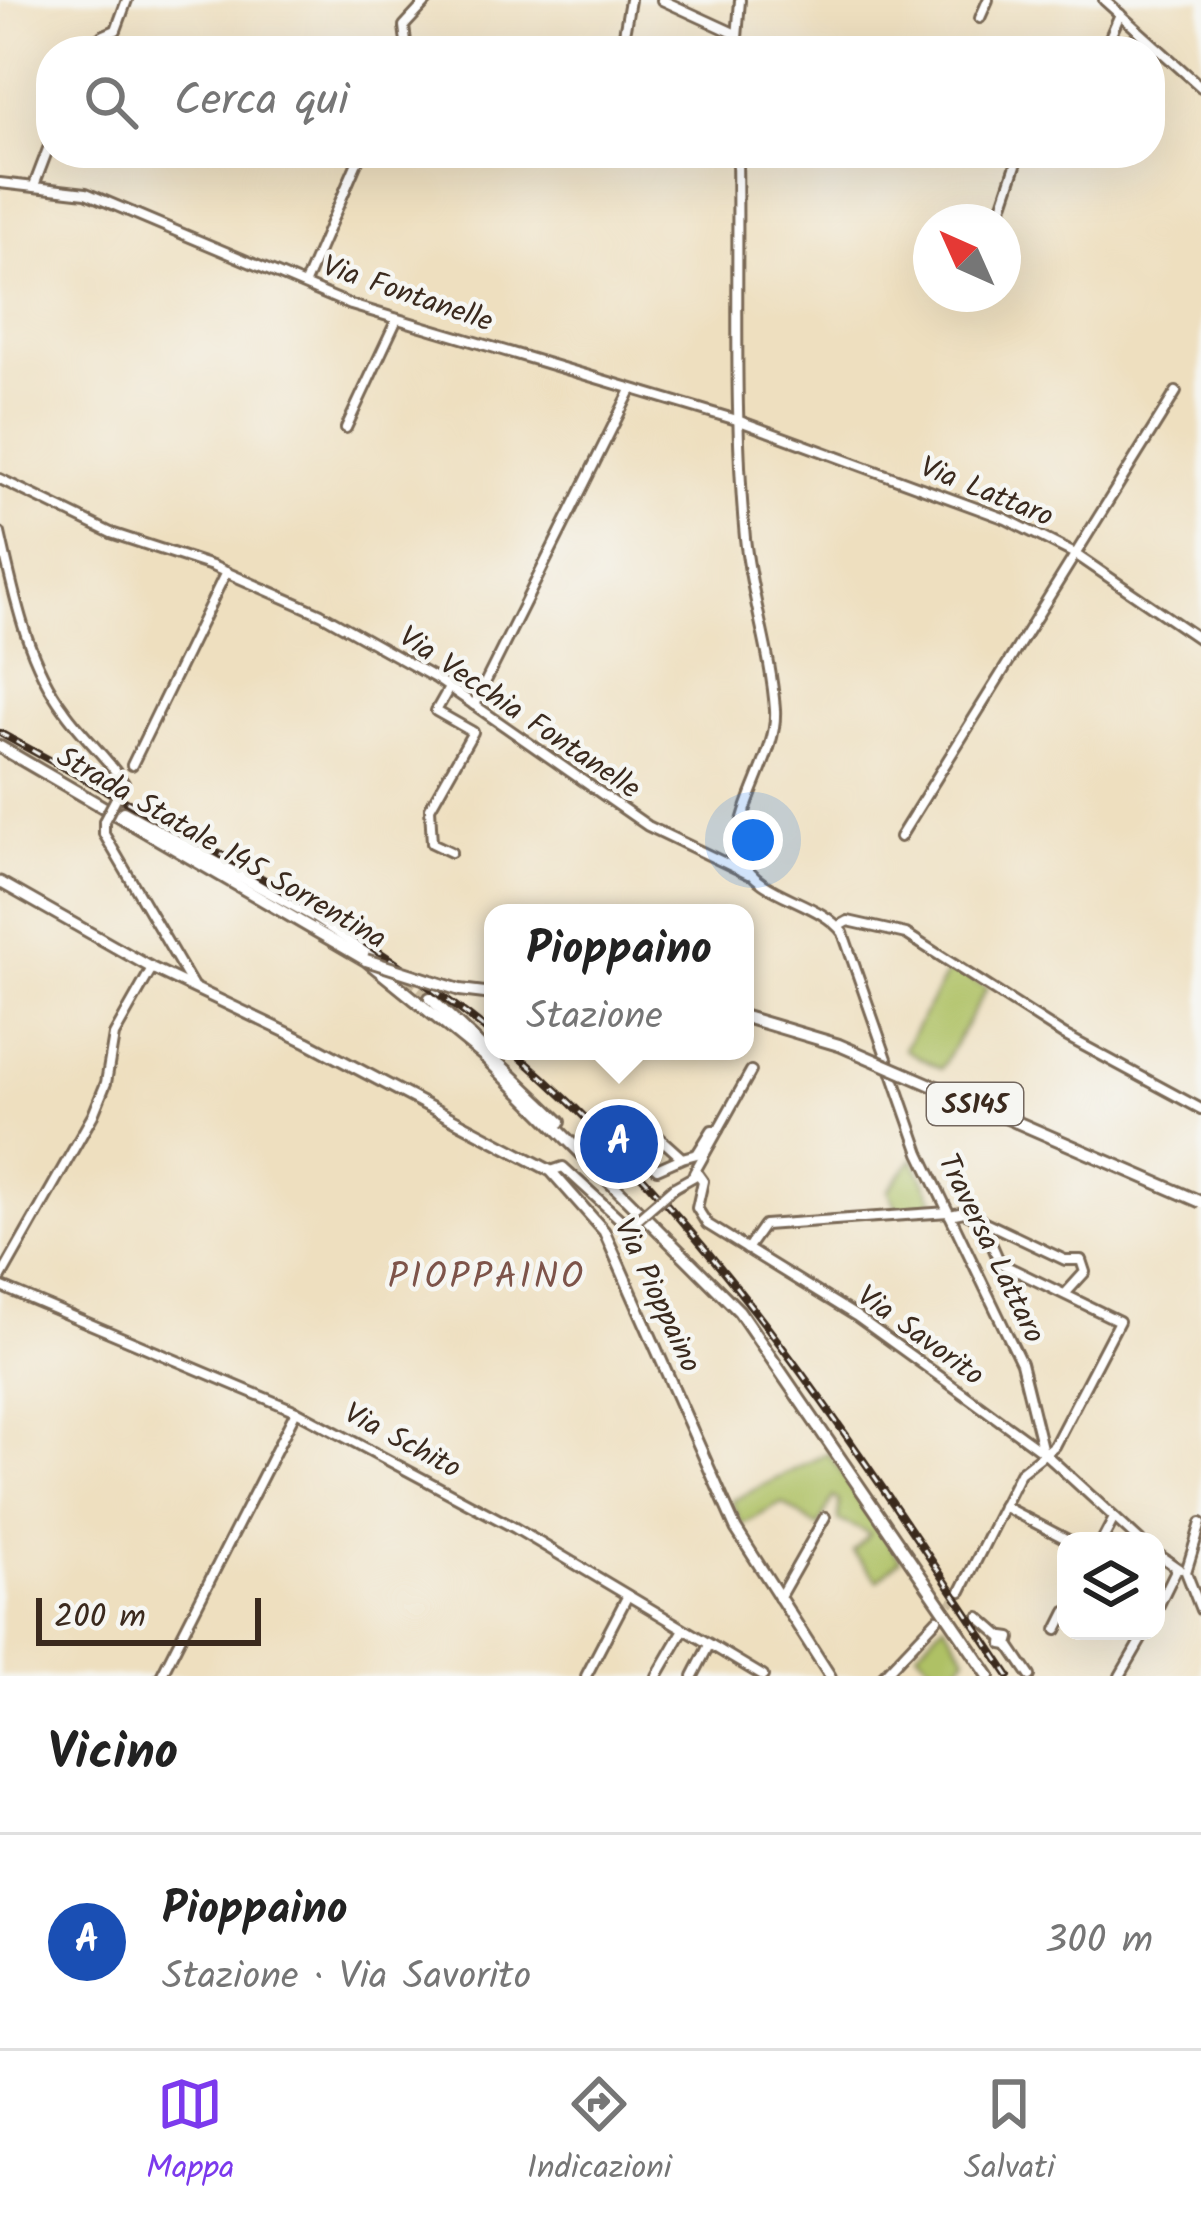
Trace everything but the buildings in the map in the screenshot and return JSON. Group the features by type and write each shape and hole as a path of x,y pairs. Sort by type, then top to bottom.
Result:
{"highway":[{"name":"Strada Statale 145 Sorrentina","path":"0,747 371,958 425,983 484,993"},
{"path":"87,796 201,853 371,958 484,1058"},
{"path":"430,998 484,1047"},
{"name":"SS145","path":"754,1020 839,1045 1201,1202"},
{"path":"486,1060 713,1281 757,1333 989,1676"},
{"path":"498,1060 535,1094 588,1158"}],"main road":[{"name":"Via Pioppaino","path":"0,883 152,968 551,1171 604,1231 729,1514 830,1676"}],"street":[{"path":"102,36 116,29 127,0"},
{"path":"405,36 404,26 428,0"},
{"path":"624,36 630,0"},
{"path":"662,0 736,34 740,0"},
{"path":"980,18 988,0"},
{"path":"1104,0 1144,36"},
{"path":"1111,36 1120,14"},
{"path":"1165,55 1201,87"},
{"path":"34,183 40,168"},
{"path":"305,283 355,168"},
{"path":"737,168 737,420 746,542 775,710 770,758 739,839 749,874 839,926 861,922 907,934 1064,1035 1201,1109"},
{"path":"1004,204 1016,168"},
{"name":"Via Fontanelle","path":"0,183 34,183 86,193 397,319 630,392 737,420"},
{"path":"346,428 397,319"},
{"path":"474,705 630,392"},
{"path":"900,837 1176,392"},
{"name":"Via Lattaro","path":"737,420 1006,519 1075,554 1201,640"},
{"name":"Via Vecchia Fontanelle","path":"0,479 111,533 226,572 321,614 448,688 648,826 749,874"},
{"path":"0,533 21,624 38,662 61,706 124,783 104,821 104,834 194,987"},
{"path":"132,765 226,572"},
{"path":"448,688 436,711 473,732 429,812 432,843 451,853"},
{"name":"Traversa Lattaro","path":"839,926 874,1009 909,1124 1021,1363 1042,1452"},
{"path":"0,1283 93,1114 106,1083 114,1035 152,968"},
{"path":"551,1171 563,1166 620,1220 635,1221 694,1173 751,1071"},
{"path":"682,1159 643,1123 627,1126 630,1142 657,1169 697,1154 712,1130 718,1130"},
{"name":"Via Savorito","path":"694,1173 703,1181 696,1202 700,1215 856,1316 1042,1452 1128,1532"},
{"path":"747,1249 764,1225 964,1212 1066,1260 1082,1259 1085,1272 1065,1294"},
{"path":"961,1592 1020,1473 1057,1442 1119,1322 1000,1263 981,1220"},
{"name":"Via Schito","path":"0,1283 296,1411 515,1528 763,1676"},
{"path":"160,1676 296,1411"},
{"path":"1003,1506 1057,1534"},
{"path":"778,1599 825,1517"},
{"path":"1107,1532 1113,1520"},
{"path":"1165,1597 1184,1568 1201,1523"},
{"path":"1165,1557 1184,1568 1201,1569"},
{"path":"1184,1568 1201,1610"},
{"path":"586,1676 627,1597"},
{"path":"979,1617 1006,1641 1030,1676"},
{"path":"883,1676 937,1618"},
{"path":"657,1676 683,1631"},
{"path":"1120,1676 1141,1640"},
{"path":"693,1676 709,1646"}],"green space":[{"path":"950,968 987,988 941,1069 904,1049"},
{"path":"913,1158 936,1208 898,1210 888,1191"},
{"path":"828,1453 900,1560 878,1580 853,1552 870,1534 839,1520 839,1501 833,1497 818,1527 782,1503 742,1525 732,1501"},
{"path":"944,1623 966,1656 951,1676 923,1676 932,1666 917,1651"}],"tunnel":[{"path":"395,971 430,998"},
{"path":"942,1613 961,1591"}],"railway":[{"path":"0,733 315,910 484,1028"},
{"path":"523,1060 656,1192 782,1346 1009,1676"}],"place":[{"name":"Pioppaino","path":"619,1144"}],"district":[{"name":"PIOPPAINO","path":"487,1275"}]}
